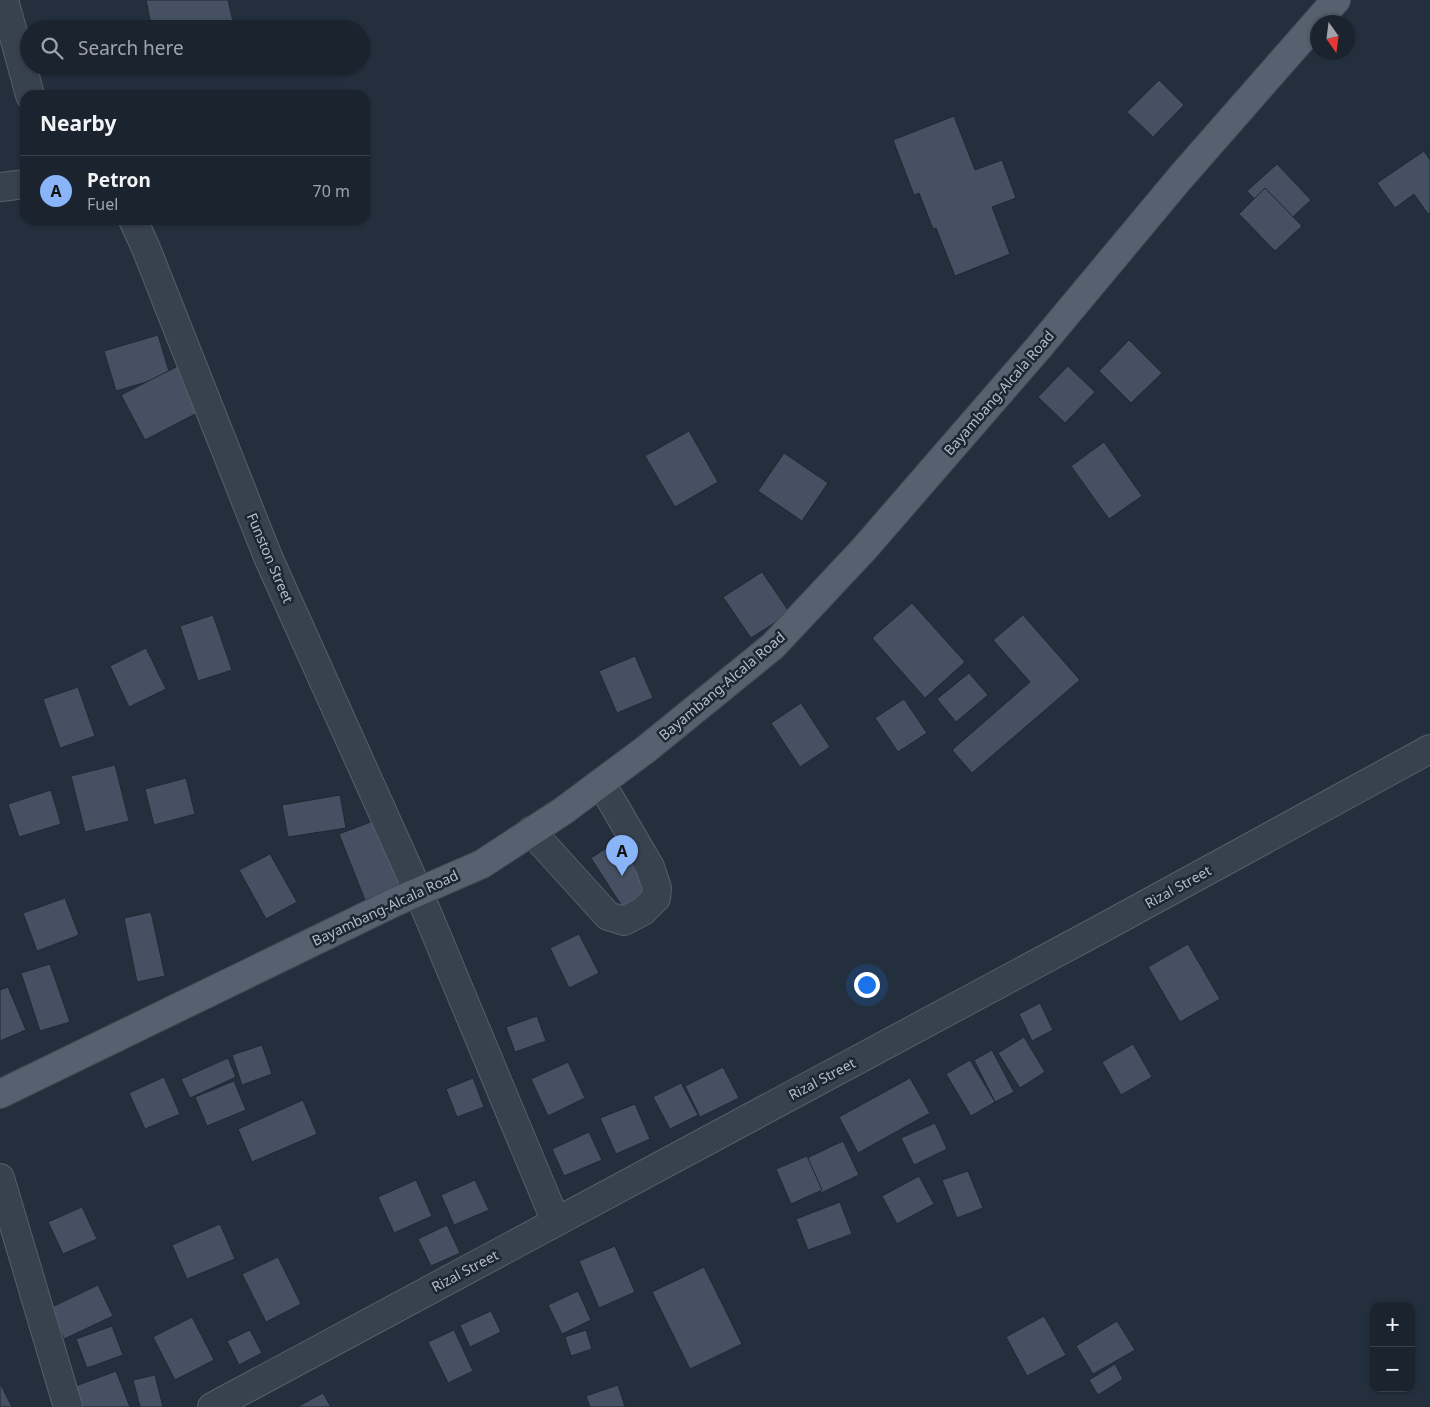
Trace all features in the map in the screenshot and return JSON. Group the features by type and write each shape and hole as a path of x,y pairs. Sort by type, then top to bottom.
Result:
{"main road":[{"name":"Bayambang-Alcala Road","path":"0,1094 418,891 482,864 563,811 601,783 645,750 773,646 864,549 1040,346 1180,178 1336,0"}],"street":[{"path":"4,0 20,58"},
{"path":"25,75 29,90"},
{"path":"0,187 20,185"},
{"name":"Funston Street","path":"135,225 268,556 418,891 556,1222"},
{"name":"Rizal Street","path":"212,1407 1089,935 1430,749"},
{"path":"531,831 608,916 624,921 643,911 656,898 657,888 650,867 601,783"},
{"path":"0,1178 68,1407"}],"building":[{"path":"146,0 228,0 233,20 150,20"},
{"path":"1159,80 1184,105 1153,137 1127,112"},
{"path":"954,116 975,170 1002,160 1016,198 992,207 1010,254 955,276 936,228 933,229 919,193 914,195 893,140"},
{"path":"1424,151 1430,160 1430,213 1428,214 1414,194 1395,208 1377,183"},
{"path":"1277,164 1311,200 1281,228 1247,191"},
{"path":"1265,188 1302,226 1275,251 1239,214"},
{"path":"158,335 170,375 116,391 104,351"},
{"path":"1129,340 1162,373 1131,403 1099,371"},
{"path":"180,365 203,410 145,440 121,395"},
{"path":"1068,366 1095,392 1065,423 1038,397"},
{"path":"689,431 718,482 675,507 645,456"},
{"path":"1104,442 1142,496 1109,519 1071,466"},
{"path":"784,453 828,483 802,521 758,491"},
{"path":"762,572 790,613 751,638 723,597"},
{"path":"912,603 965,662 925,698 872,638"},
{"path":"213,615 232,670 198,681 180,626"},
{"path":"1023,615 1080,680 972,773 952,750 1030,682 993,640"},
{"path":"146,648 166,689 129,707 110,666"},
{"path":"635,656 653,698 617,713 599,671"},
{"path":"969,673 988,695 956,722 937,699"},
{"path":"78,687 95,736 60,748 43,699"},
{"path":"904,699 927,733 898,752 875,718"},
{"path":"801,703 830,747 800,767 771,723"},
{"path":"115,765 129,821 85,832 71,776"},
{"path":"186,778 195,814 154,825 145,789"},
{"path":"51,790 61,824 19,837 8,804"},
{"path":"340,795 346,828 288,837 282,805"},
{"path":"376,820 402,886 365,900 339,834"},
{"path":"619,840 652,894 625,911 591,858"},
{"path":"270,854 297,902 266,919 239,870"},
{"path":"65,898 79,935 37,951 23,913"},
{"path":"151,912 165,976 137,982 124,918"},
{"path":"579,934 599,973 569,988 550,948"},
{"path":"1188,944 1220,999 1180,1022 1148,967"},
{"path":"50,964 70,1022 40,1031 21,973"},
{"path":"8,987 26,1030 0,1041 0,990"},
{"path":"1040,1003 1053,1030 1032,1041 1019,1014"},
{"path":"537,1016 546,1041 515,1052 506,1027"},
{"path":"1024,1037 1045,1072 1020,1088 998,1053"},
{"path":"1133,1044 1152,1077 1121,1095 1102,1062"},
{"path":"262,1045 272,1074 242,1085 232,1055"},
{"path":"992,1050 1014,1092 995,1102 974,1060"},
{"path":"228,1058 236,1077 190,1098 181,1079"},
{"path":"970,1060 995,1102 971,1116 946,1074"},
{"path":"568,1062 585,1098 548,1116 531,1079"},
{"path":"723,1067 739,1098 700,1117 685,1086"},
{"path":"164,1077 180,1114 145,1129 129,1093"},
{"path":"473,1078 484,1107 457,1117 446,1089"},
{"path":"910,1078 930,1113 858,1153 839,1117"},
{"path":"234,1081 246,1110 207,1126 195,1097"},
{"path":"681,1083 698,1115 670,1129 653,1097"},
{"path":"303,1100 317,1134 252,1162 238,1129"},
{"path":"635,1104 650,1139 616,1154 600,1118"},
{"path":"935,1123 947,1149 914,1165 901,1138"},
{"path":"589,1132 602,1160 564,1176 552,1149"},
{"path":"843,1141 859,1175 821,1193 805,1159"},
{"path":"807,1156 822,1190 791,1204 776,1169"},
{"path":"968,1171 983,1208 957,1218 942,1180"},
{"path":"919,1176 934,1204 897,1224 882,1196"},
{"path":"416,1180 432,1216 394,1233 378,1197"},
{"path":"475,1180 489,1210 454,1225 441,1195"},
{"path":"840,1202 852,1234 808,1250 796,1219"},
{"path":"82,1207 97,1239 63,1254 48,1222"},
{"path":"220,1224 235,1259 187,1279 172,1245"},
{"path":"447,1225 460,1253 431,1266 418,1239"},
{"path":"615,1246 635,1292 599,1308 579,1261"},
{"path":"278,1257 301,1304 266,1322 242,1274"},
{"path":"704,1267 742,1344 690,1369 652,1292"},
{"path":"98,1285 113,1316 64,1339 50,1308"},
{"path":"578,1291 591,1320 562,1334 548,1305"},
{"path":"491,1311 501,1332 470,1347 460,1325"},
{"path":"1044,1316 1066,1355 1027,1376 1006,1337"},
{"path":"192,1317 214,1360 175,1380 153,1337"},
{"path":"1117,1321 1135,1350 1093,1374 1076,1346"},
{"path":"112,1326 123,1355 87,1368 76,1339"},
{"path":"250,1330 262,1353 239,1365 227,1341"},
{"path":"454,1330 473,1371 448,1383 428,1342"},
{"path":"586,1330 592,1349 571,1356 565,1337"},
{"path":"1115,1364 1123,1379 1098,1395 1089,1380"},
{"path":"116,1371 130,1407 80,1407 73,1387"},
{"path":"155,1375 163,1407 140,1407 133,1380"},
{"path":"0,1383 12,1407 0,1407"},
{"path":"618,1385 625,1407 590,1407 586,1396"},
{"path":"323,1393 331,1407 297,1407"}],"place":[{"name":"Petron","path":"622,876"}]}
